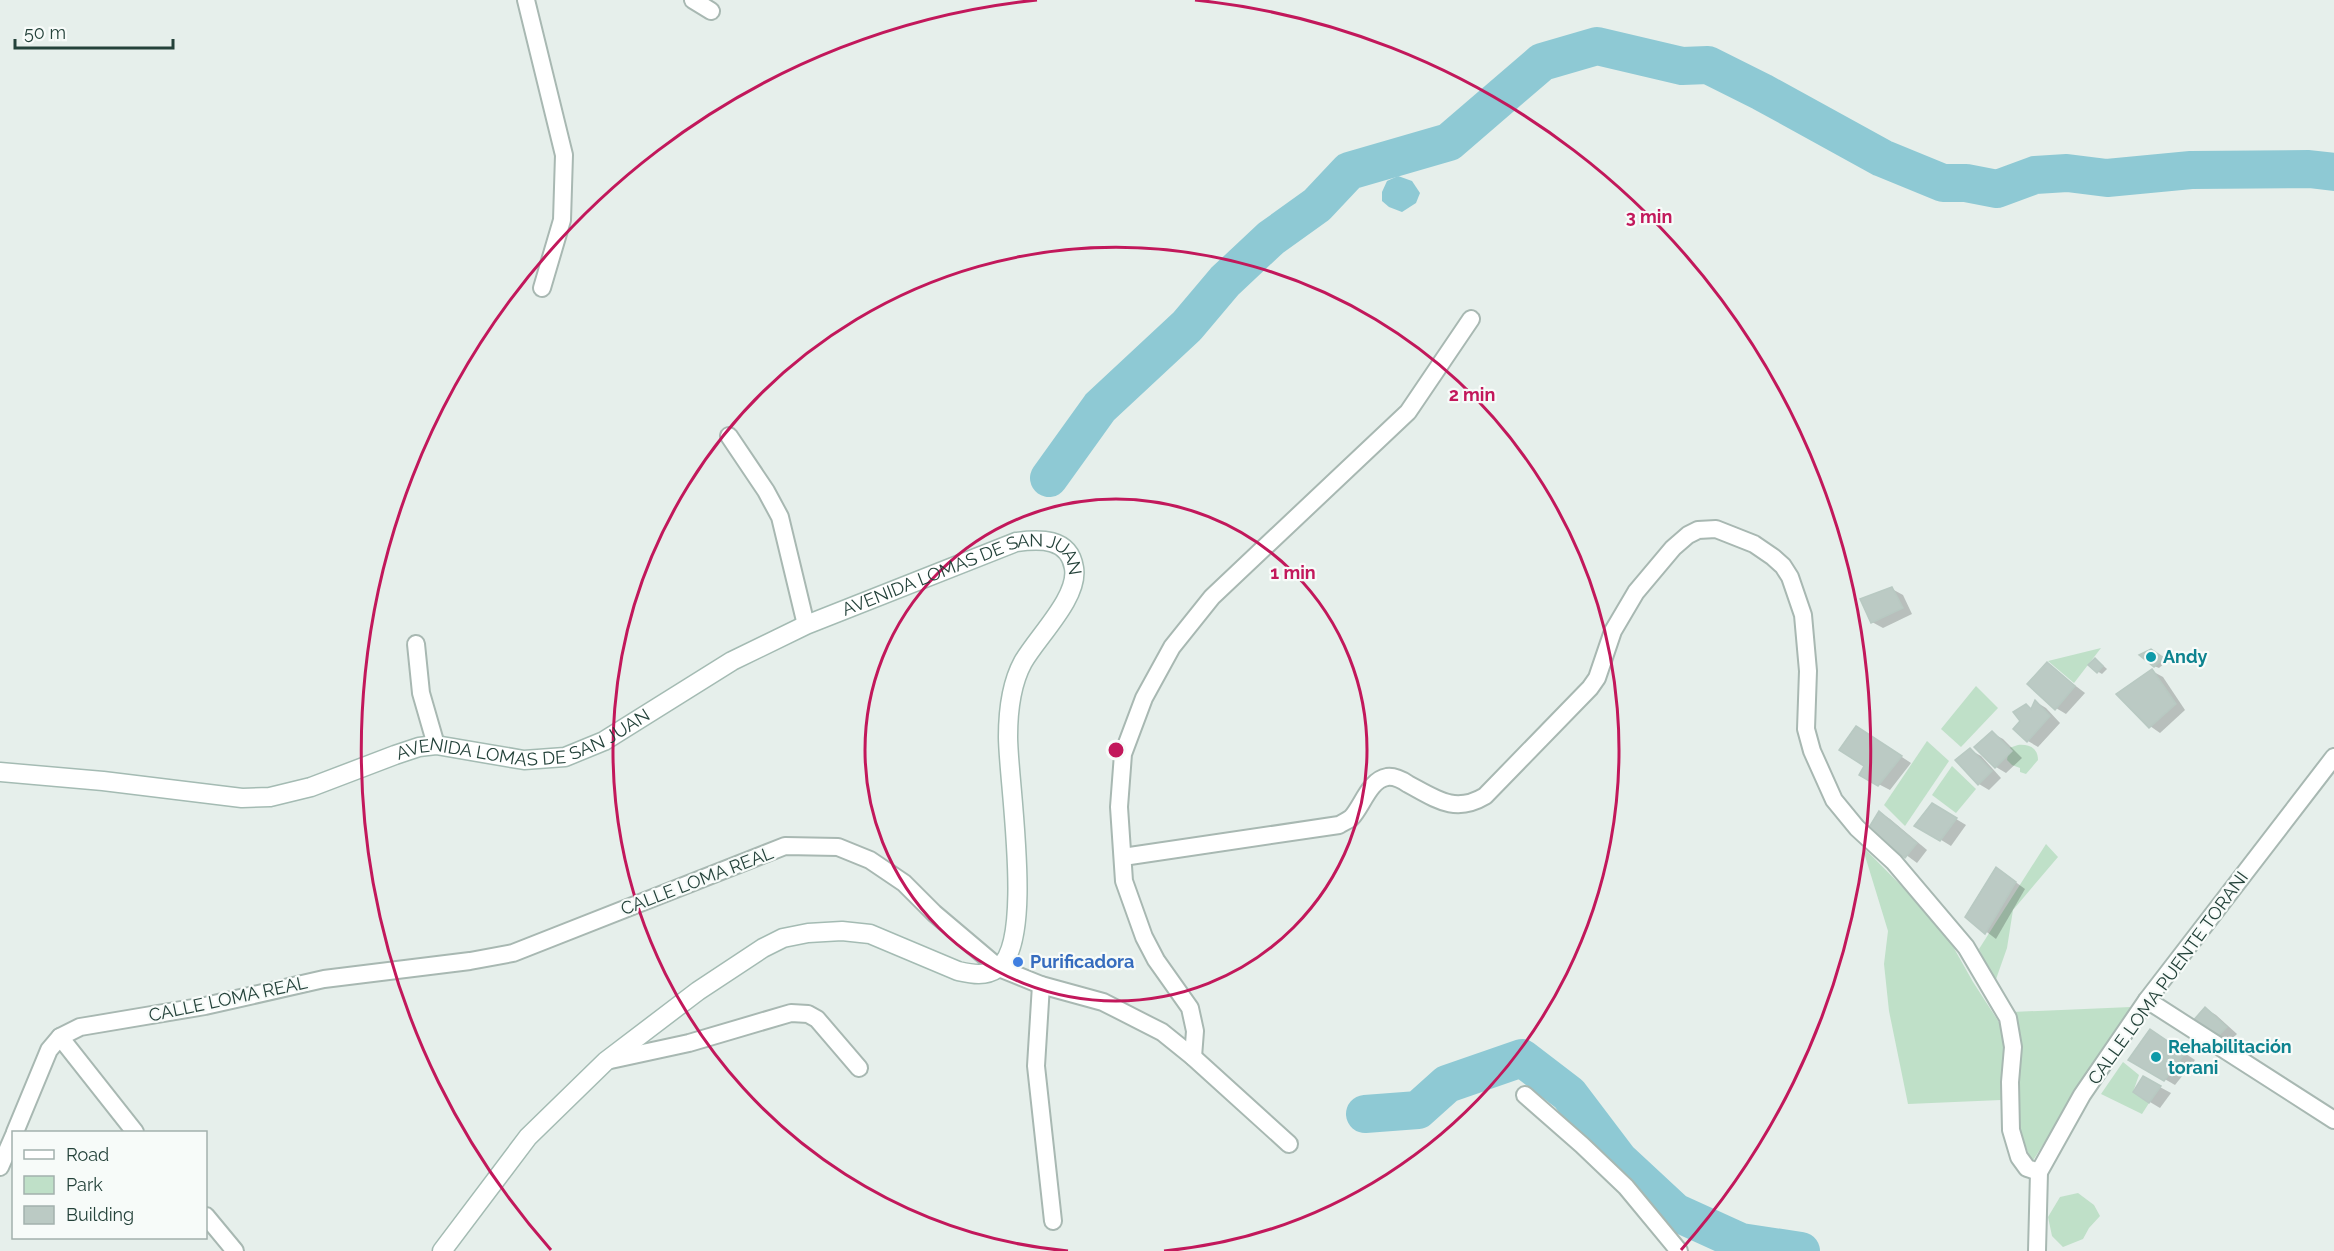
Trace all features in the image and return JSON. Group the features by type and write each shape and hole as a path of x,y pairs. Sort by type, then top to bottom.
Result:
{"main road":[{"name":"AVENIDA LOMAS DE SAN JUAN","path":"0,772 103,780 242,798 270,797 311,787 419,747 436,745 524,760 565,757 604,741 732,661 806,625 1016,542 1039,539 1055,543 1067,552 1074,564 1076,578 1070,593 1022,663 1009,701 1009,767 1018,880 1018,912 1009,953 999,968"},
{"path":"441,1251 528,1137 606,1061 698,991 763,948 783,938 808,933 851,932 870,934 970,974 981,975 999,968"}],"street":[{"path":"526,0 564,155 562,220 542,288"},
{"path":"693,0 711,11"},
{"path":"1193,1057 1195,1031 1190,1008 1156,960 1140,928 1124,881 1119,807 1123,754 1144,698 1172,646 1212,597 1408,411 1471,319"},
{"path":"729,436 766,491 780,518 806,625"},
{"path":"1123,857 1339,825 1350,819 1374,786 1385,777 1395,777 1429,795 1461,806 1473,803 1485,796 1590,688 1597,678 1612,631 1636,592 1673,548 1698,530 1716,529 1754,544 1773,557 1790,577 1803,615 1808,671 1806,729 1812,751 1834,800 1857,828 1894,862 1966,947 2008,1018 2013,1047 2010,1082 2011,1130 2019,1157 2027,1168 2039,1172"},
{"path":"416,644 421,693 436,745"},
{"name":"CALLE LOMA PUENTE TORANI","path":"2037,1251 2039,1172 2082,1095 2147,1000 2334,757"},
{"name":"CALLE LOMA REAL","path":"60,1037 80,1027 205,1006 324,979 470,961 513,952 785,846 838,847 870,860 904,883 934,913 999,968 1041,985 1103,1002 1162,1032 1289,1144"},
{"path":"1041,985 1036,1066 1053,1221"},
{"path":"2147,1000 2334,1120"},
{"path":"606,1061 689,1043 790,1013 808,1014 817,1019 859,1068"},
{"path":"15,1131 49,1050 60,1037 101,1092 134,1131"},
{"path":"1525,1095 1626,1187 1678,1251"},
{"path":"0,1167 12,1139"},
{"path":"207,1217 235,1251"}],"green space":[{"path":"2101,648 2074,683 2048,661"},
{"path":"1976,686 1998,708 1961,747 1941,729"},
{"path":"1927,741 1949,761 1905,826 1884,805"},
{"path":"2018,745 2032,748 2038,756 2038,760 2026,774 2020,772 2020,768 2007,760 2009,748"},
{"path":"1952,766 1976,789 1956,813 1932,795"},
{"path":"2046,844 2058,857 2013,910 2007,948 1995,982 1979,949"},
{"path":"1862,846 1942,927 1973,982 2004,1030 2001,1100 1908,1104 1889,1011 1884,964 1888,931"},
{"path":"2131,1007 2032,1162 2020,1132 2015,1100 2012,1012"},
{"path":"2123,1062 2139,1075 2133,1092 2149,1103 2142,1114 2101,1094"},
{"path":"2078,1193 2094,1205 2100,1216 2083,1239 2063,1247 2052,1236 2048,1217 2060,1197"}],"water":[{"path":"1398,176 1412,181 1420,193 1416,203 1402,212 1389,207 1382,201 1382,192 1387,181"}],"building":[{"path":"1892,587 1903,608 1871,623 1860,599"},
{"name":"Andy","path":"2151,649 2164,658 2154,667 2139,655"},
{"path":"2095,658 2103,666 2097,673 2088,665"},
{"path":"2047,662 2075,686 2055,710 2027,684"},
{"path":"2152,669 2176,704 2149,728 2116,694"},
{"path":"2035,700 2050,716 2027,742 2013,729 2020,721 2013,712 2026,704 2031,709"},
{"path":"1856,726 1902,756 1878,786 1859,775 1864,766 1839,750"},
{"path":"1992,731 2012,751 1995,768 1974,747"},
{"path":"1970,748 1992,771 1978,785 1955,760"},
{"path":"1932,803 1957,818 1940,841 1914,826"},
{"path":"1879,811 1917,843 1905,858 1868,829"},
{"path":"1996,867 2016,882 1985,934 1965,917"},
{"path":"2205,1007 2227,1027 2212,1042 2192,1022"},
{"name":"Rehabilitación torani","path":"2150,1029 2185,1053 2164,1081 2128,1060"},
{"path":"2143,1076 2161,1086 2149,1103 2133,1092"}],"waterway":[{"path":"1049,478 1100,407 1187,326 1225,281 1271,238 1317,205 1349,171 1449,142 1542,62 1597,46 1682,66 1708,65 1882,158 1943,183 1966,183 1997,189 2035,175 2067,173 2107,178 2191,170 2309,169 2334,172"},
{"path":"1365,1114 1418,1110 1447,1084 1522,1058 1569,1094 1619,1160 1675,1212 1741,1242 1801,1251"}],"place":[{"name":"Andy","path":"2151,657"},
{"name":"Purificadora","path":"1018,962"},
{"name":"Rehabilitación torani","path":"2156,1057"}]}
